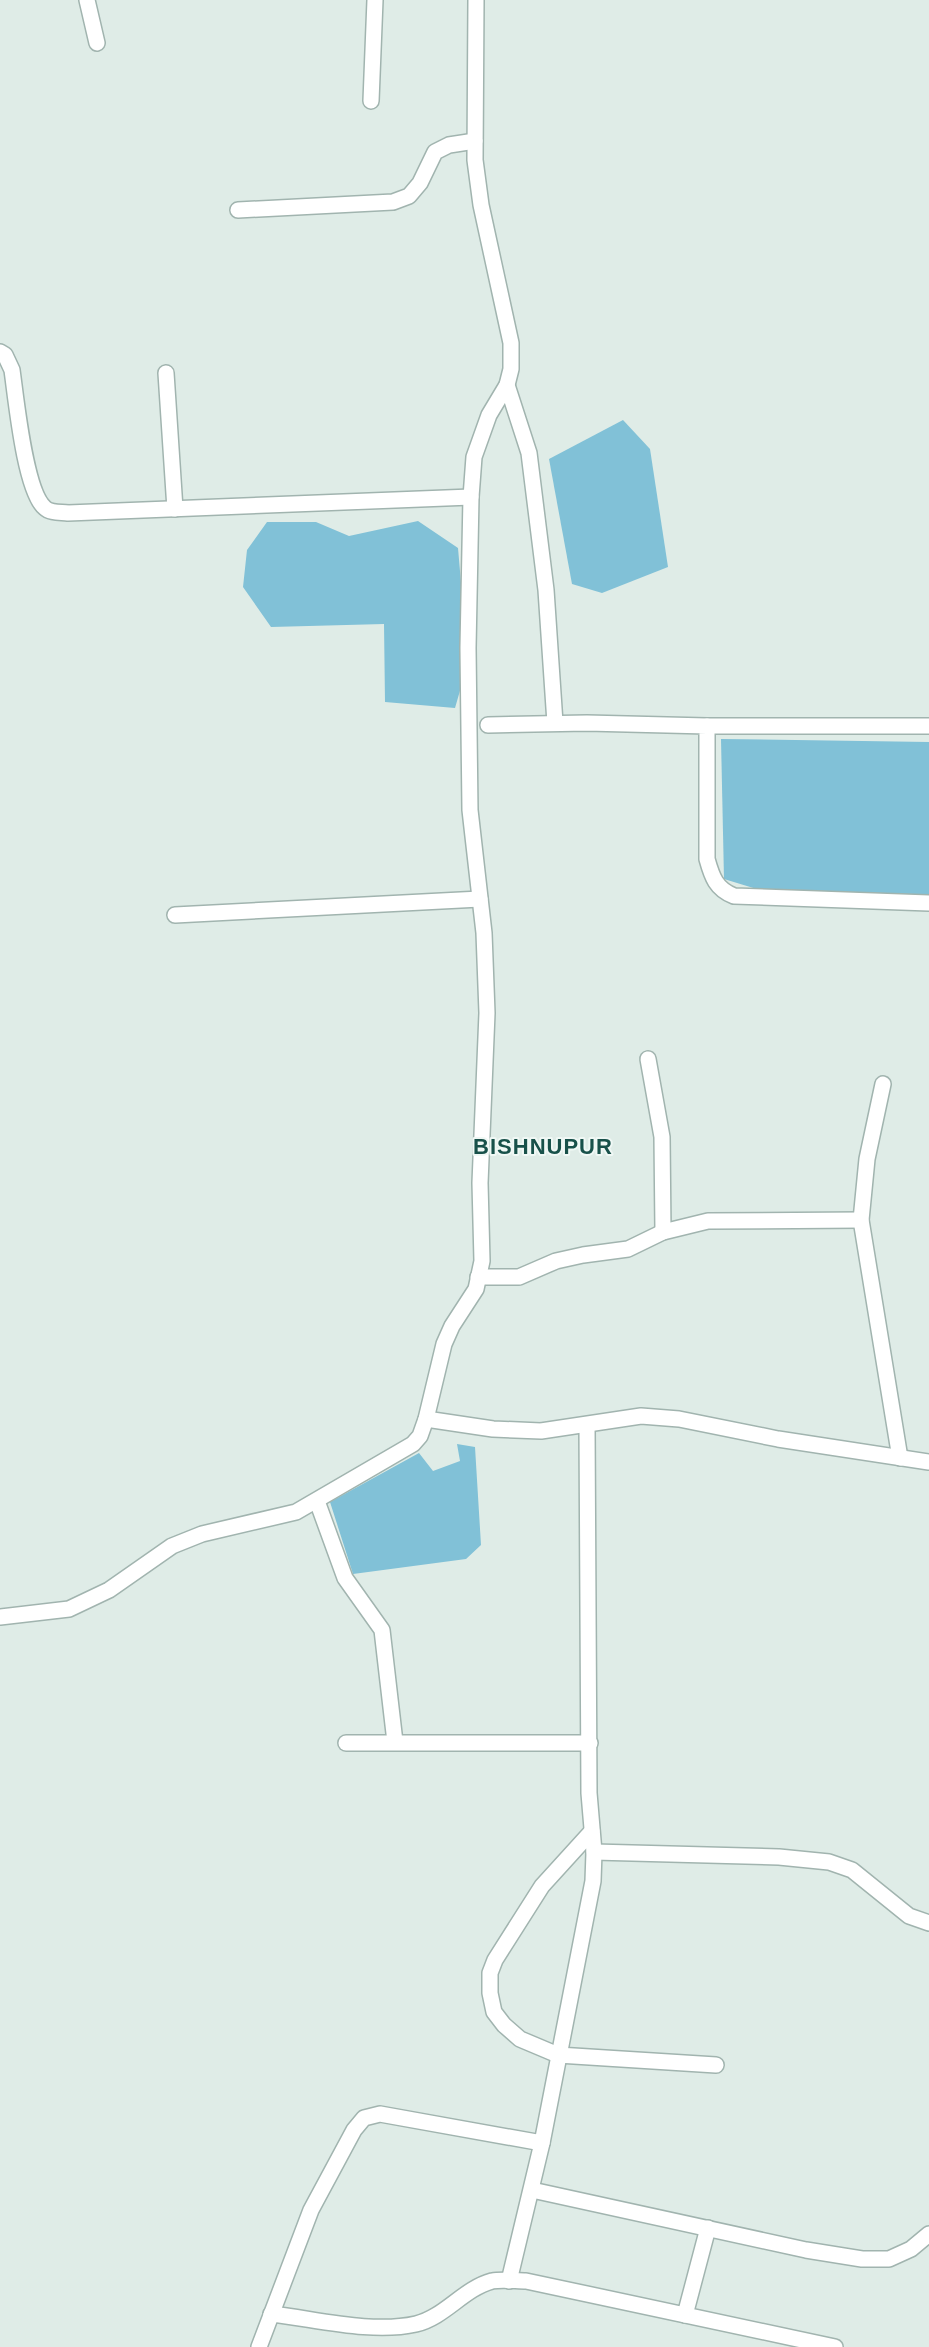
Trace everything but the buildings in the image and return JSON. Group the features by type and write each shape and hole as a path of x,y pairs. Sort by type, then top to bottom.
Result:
{"street":[{"path":"87,0 97,43"},
{"path":"371,101 375,0"},
{"path":"0,1617 69,1609 109,1590 172,1546 202,1534 278,1518 317,1501 413,1444 420,1436 426,1419 444,1344 452,1326 476,1290 482,1261 480,1182 487,1013 480,899 470,810 468,648 472,497 474,457 482,433 507,384 511,370 512,344 481,205 475,141 476,0"},
{"path":"238,210 393,202 409,196 420,183 436,152 449,145 475,141"},
{"path":"0,352 5,355 12,370 31,483 38,501 47,510 68,513 472,497"},
{"path":"166,373 175,509"},
{"path":"507,384 529,453 546,590 555,723"},
{"path":"488,725 555,723 707,726 929,726"},
{"path":"707,726 707,859 712,878 721,891 734,896 929,902"},
{"path":"175,915 480,899"},
{"path":"648,1059 662,1137 663,1232"},
{"path":"883,1084 867,1159 862,1192 861,1220 900,1458"},
{"path":"478,1278 519,1277 536,1272 556,1261 583,1254 628,1249 663,1232 708,1221 861,1220"},
{"path":"426,1419 493,1429 541,1431 641,1416 679,1419 778,1439 929,1462"},
{"path":"508,2281 532,2190 542,2143 593,1881 594,1852 589,1793 587,1425"},
{"path":"317,1501 345,1578 382,1630 395,1742"},
{"path":"346,1743 590,1743"},
{"path":"592,1831 542,1886 495,1960 490,1973 490,1993 494,2012 504,2025 520,2039 558,2055 716,2065"},
{"path":"594,1852 779,1857 829,1862 852,1870 909,1916 929,1923"},
{"path":"259,2347 311,2210 354,2130 364,2118 380,2114 542,2143"},
{"path":"532,2190 806,2250 862,2259 888,2259 911,2249 929,2234"},
{"path":"685,2315 708,2228"},
{"path":"271,2314 382,2328 416,2324 440,2314 470,2290 493,2281 526,2281 835,2347"}],"water":[{"path":"623,420 650,449 668,567 602,593 572,584 549,459"},
{"path":"418,521 458,548 468,663 455,708 385,702 384,624 271,627 243,587 247,550 267,522 316,522 349,536"},
{"path":"721,739 929,742 929,898 780,896 724,879"},
{"path":"457,1444 475,1447 481,1545 466,1559 353,1574 330,1502 419,1453 433,1471 460,1461"}],"district":[{"name":"BISHNUPUR","path":"543,1146"}]}
